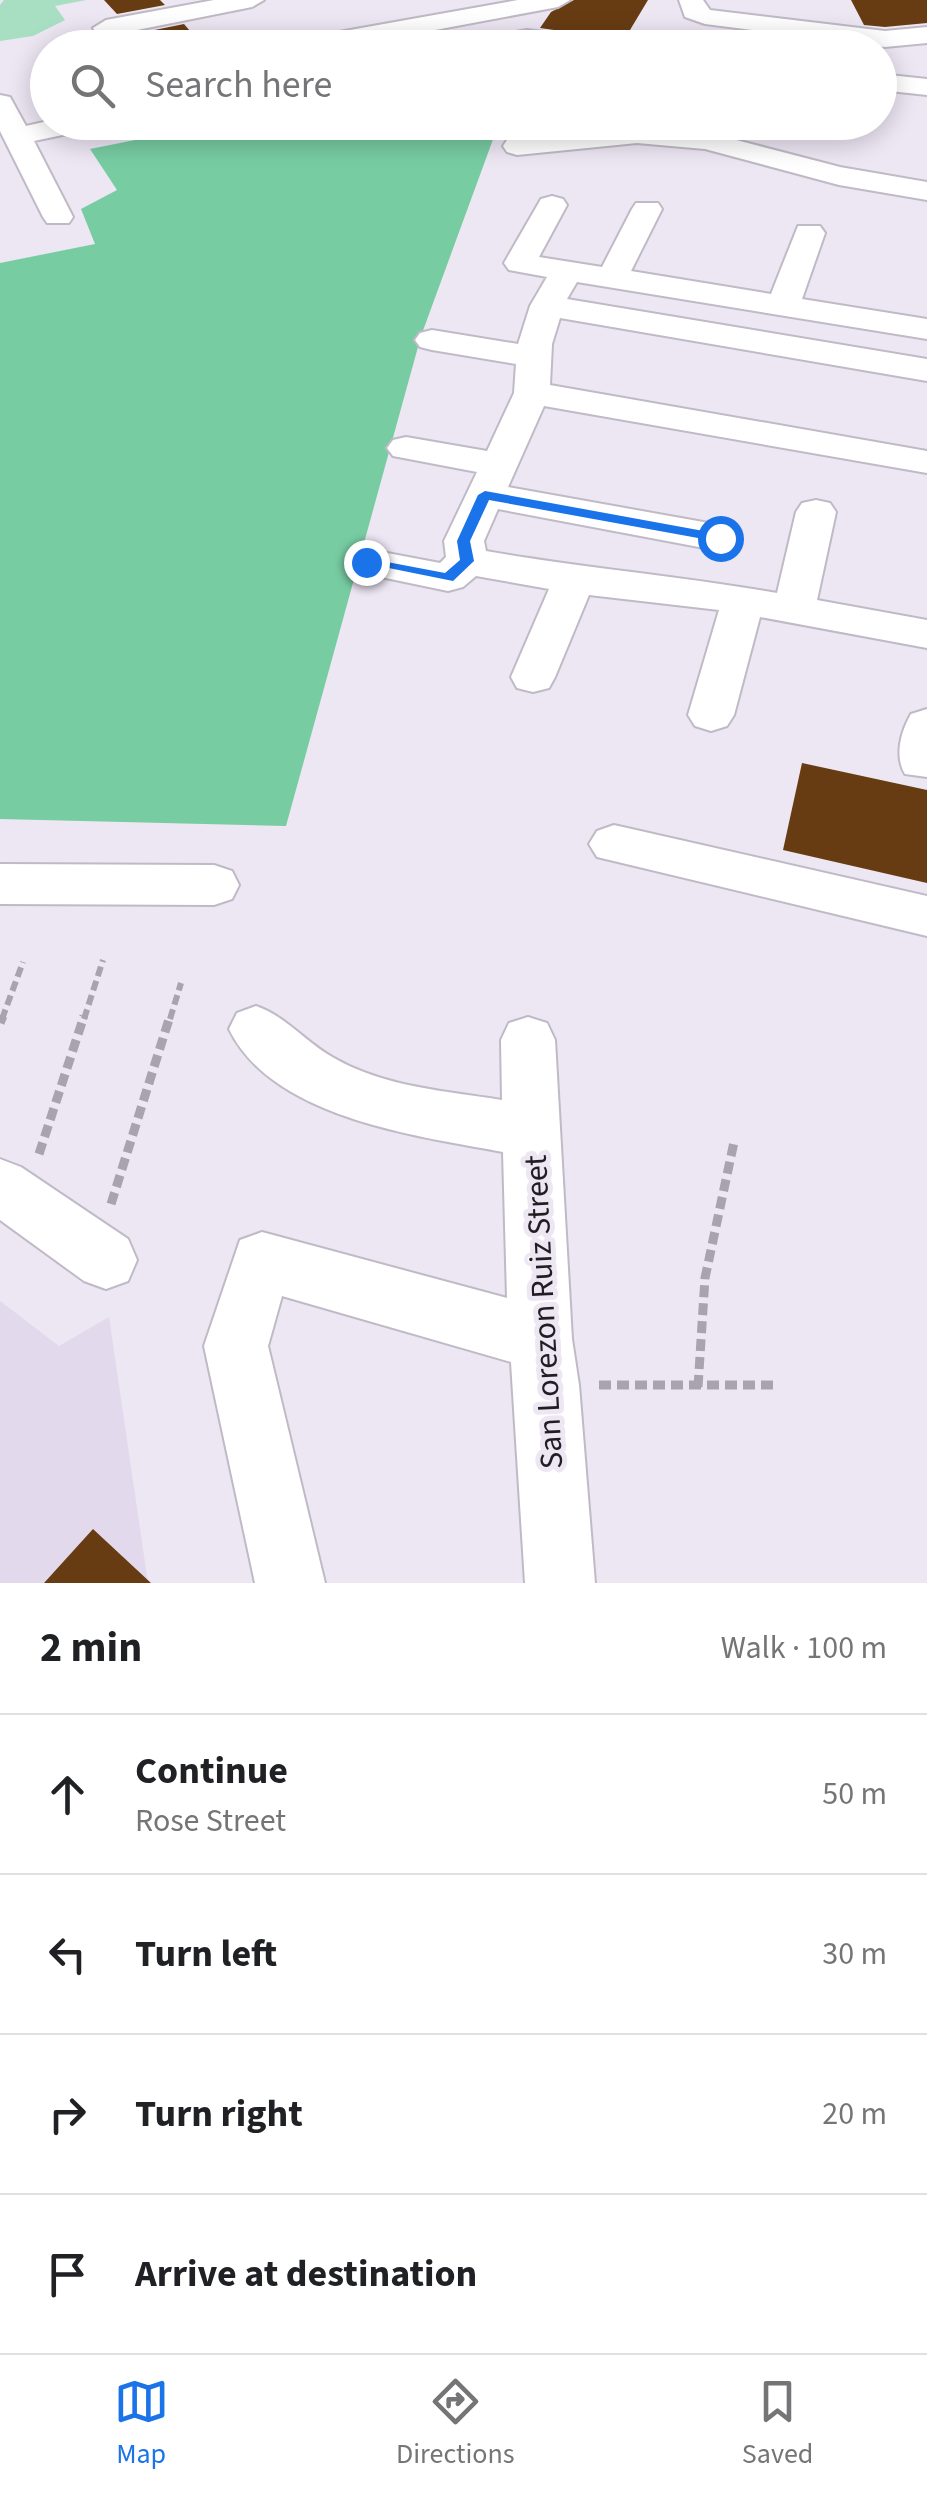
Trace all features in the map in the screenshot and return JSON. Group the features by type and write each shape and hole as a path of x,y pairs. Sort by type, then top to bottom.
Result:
{"street":[{"path":"107,30 190,5 252,0"},
{"path":"393,30 558,0"},
{"path":"792,0 804,30"},
{"path":"698,9 804,30"},
{"path":"895,14 927,35"},
{"path":"897,38 927,35"},
{"path":"897,84 927,87"},
{"path":"0,103 58,217"},
{"path":"17,136 30,133"},
{"path":"517,146 560,141 642,162 740,147 792,156 927,191"},
{"path":"783,306 800,225 792,156"},
{"path":"612,278 642,162"},
{"path":"552,205 520,263 927,329"},
{"path":"468,561 464,541 533,375 547,306 568,271"},
{"path":"547,306 926,373"},
{"path":"432,340 533,375 927,462"},
{"path":"406,448 492,480 720,538"},
{"path":"794,610 816,512"},
{"path":"366,562 448,578 468,561"},
{"path":"468,561 574,580 679,588 927,634"},
{"path":"533,677 574,580"},
{"path":"710,715 744,600"},
{"path":"614,844 927,916"},
{"path":"0,884 214,885"},
{"path":"256,1030 280,1056 311,1078 380,1103 532,1131"},
{"name":"San Lorezon Ruiz Street","path":"528,1040 560,1583"},
{"path":"12,1195 101,1257"},
{"path":"290,1583 236,1346 262,1261 544,1362"}],"path":[{"path":"12,1195 103,960"},
{"path":"0,1022 23,962"},
{"path":"101,1257 181,982"},
{"path":"698,1387 705,1278 734,1142"},
{"path":"544,1362 698,1387 778,1385"}],"shaded area":[{"path":"0,1301 59,1346 109,1317 148,1583 0,1583"}],"green space":[{"path":"4,0 86,0 55,6 65,20 45,30 30,30 30,36 0,41 0,5"},
{"path":"135,140 493,140 421,336 286,826 0,819 0,263 95,244 81,209 117,190 90,149"}],"building":[{"path":"104,0 160,0 165,5 117,14"},
{"path":"574,0 648,0 630,30 540,28 551,12"},
{"path":"851,0 927,0 927,23 864,25"},
{"path":"184,24 189,30 155,30"},
{"path":"802,763 927,790 927,883 783,850"},
{"path":"93,1529 151,1583 44,1583"}],"route":[{"path":"366,562 448,578 468,561 464,541 485,495 720,538"}]}
